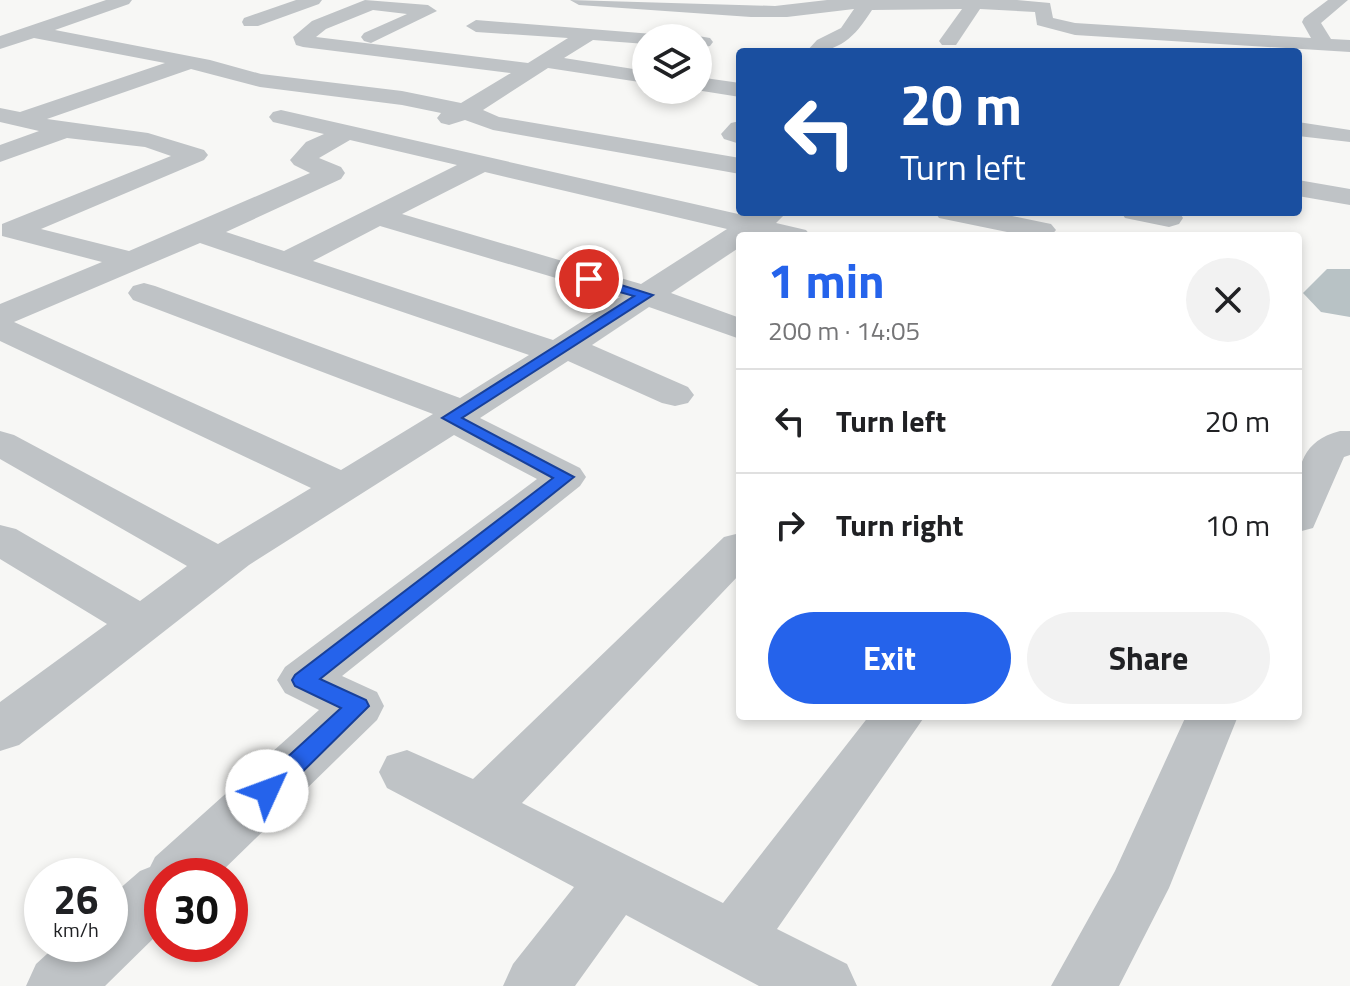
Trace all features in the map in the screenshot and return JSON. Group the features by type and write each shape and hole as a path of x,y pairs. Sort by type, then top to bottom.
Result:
{"street":[{"path":"65,0 94,11"},
{"path":"0,43 123,0"},
{"path":"251,22 313,0"},
{"path":"579,0 771,12 825,1 866,5 1045,4 1044,21 1075,29 1350,46"},
{"path":"1325,45 1311,22 1339,0"},
{"path":"371,37 428,11 377,2 319,25 303,37 303,41 541,73 632,76"},
{"path":"949,41 975,3"},
{"path":"820,48 848,32 866,5"},
{"path":"476,26 632,37"},
{"path":"34,32 189,62 260,80 402,98 465,111 493,123 736,165"},
{"path":"391,142 465,111 513,82 541,73 589,34"},
{"path":"10,118 189,62"},
{"path":"712,86 736,89"},
{"path":"281,117 484,162 736,234"},
{"path":"10,118 65,130 148,140 195,155 12,230 43,239 138,277 456,415 565,477 303,680 358,706 195,858"},
{"path":"0,154 65,130"},
{"path":"1302,130 1344,136"},
{"path":"0,316 138,277 199,233 332,173 303,160 315,147 349,132"},
{"path":"287,262 484,162"},
{"path":"1302,189 1350,197"},
{"path":"377,216 646,295 736,328"},
{"path":"969,216 1041,230"},
{"path":"199,233 562,350 675,395"},
{"path":"0,254 43,239"},
{"path":"0,730 220,565 341,486 736,241"},
{"path":"0,328 341,486"},
{"path":"0,443 220,565"},
{"path":"1302,510 1327,451 1340,443 1350,443"},
{"path":"0,539 141,623"},
{"path":"480,809 736,551"},
{"path":"732,941 896,720"},
{"path":"1084,986 1138,888 1210,720"},
{"path":"407,772 824,986"},
{"path":"536,986 616,880"},
{"path":"128,921 144,907"},
{"path":"59,986 85,962"}],"shaded area":[{"path":"1327,269 1350,269 1350,317 1321,312 1303,293"}],"route":[{"path":"267,791 358,706 303,680 565,477 450,418 506,386 646,295 589,279"}]}
